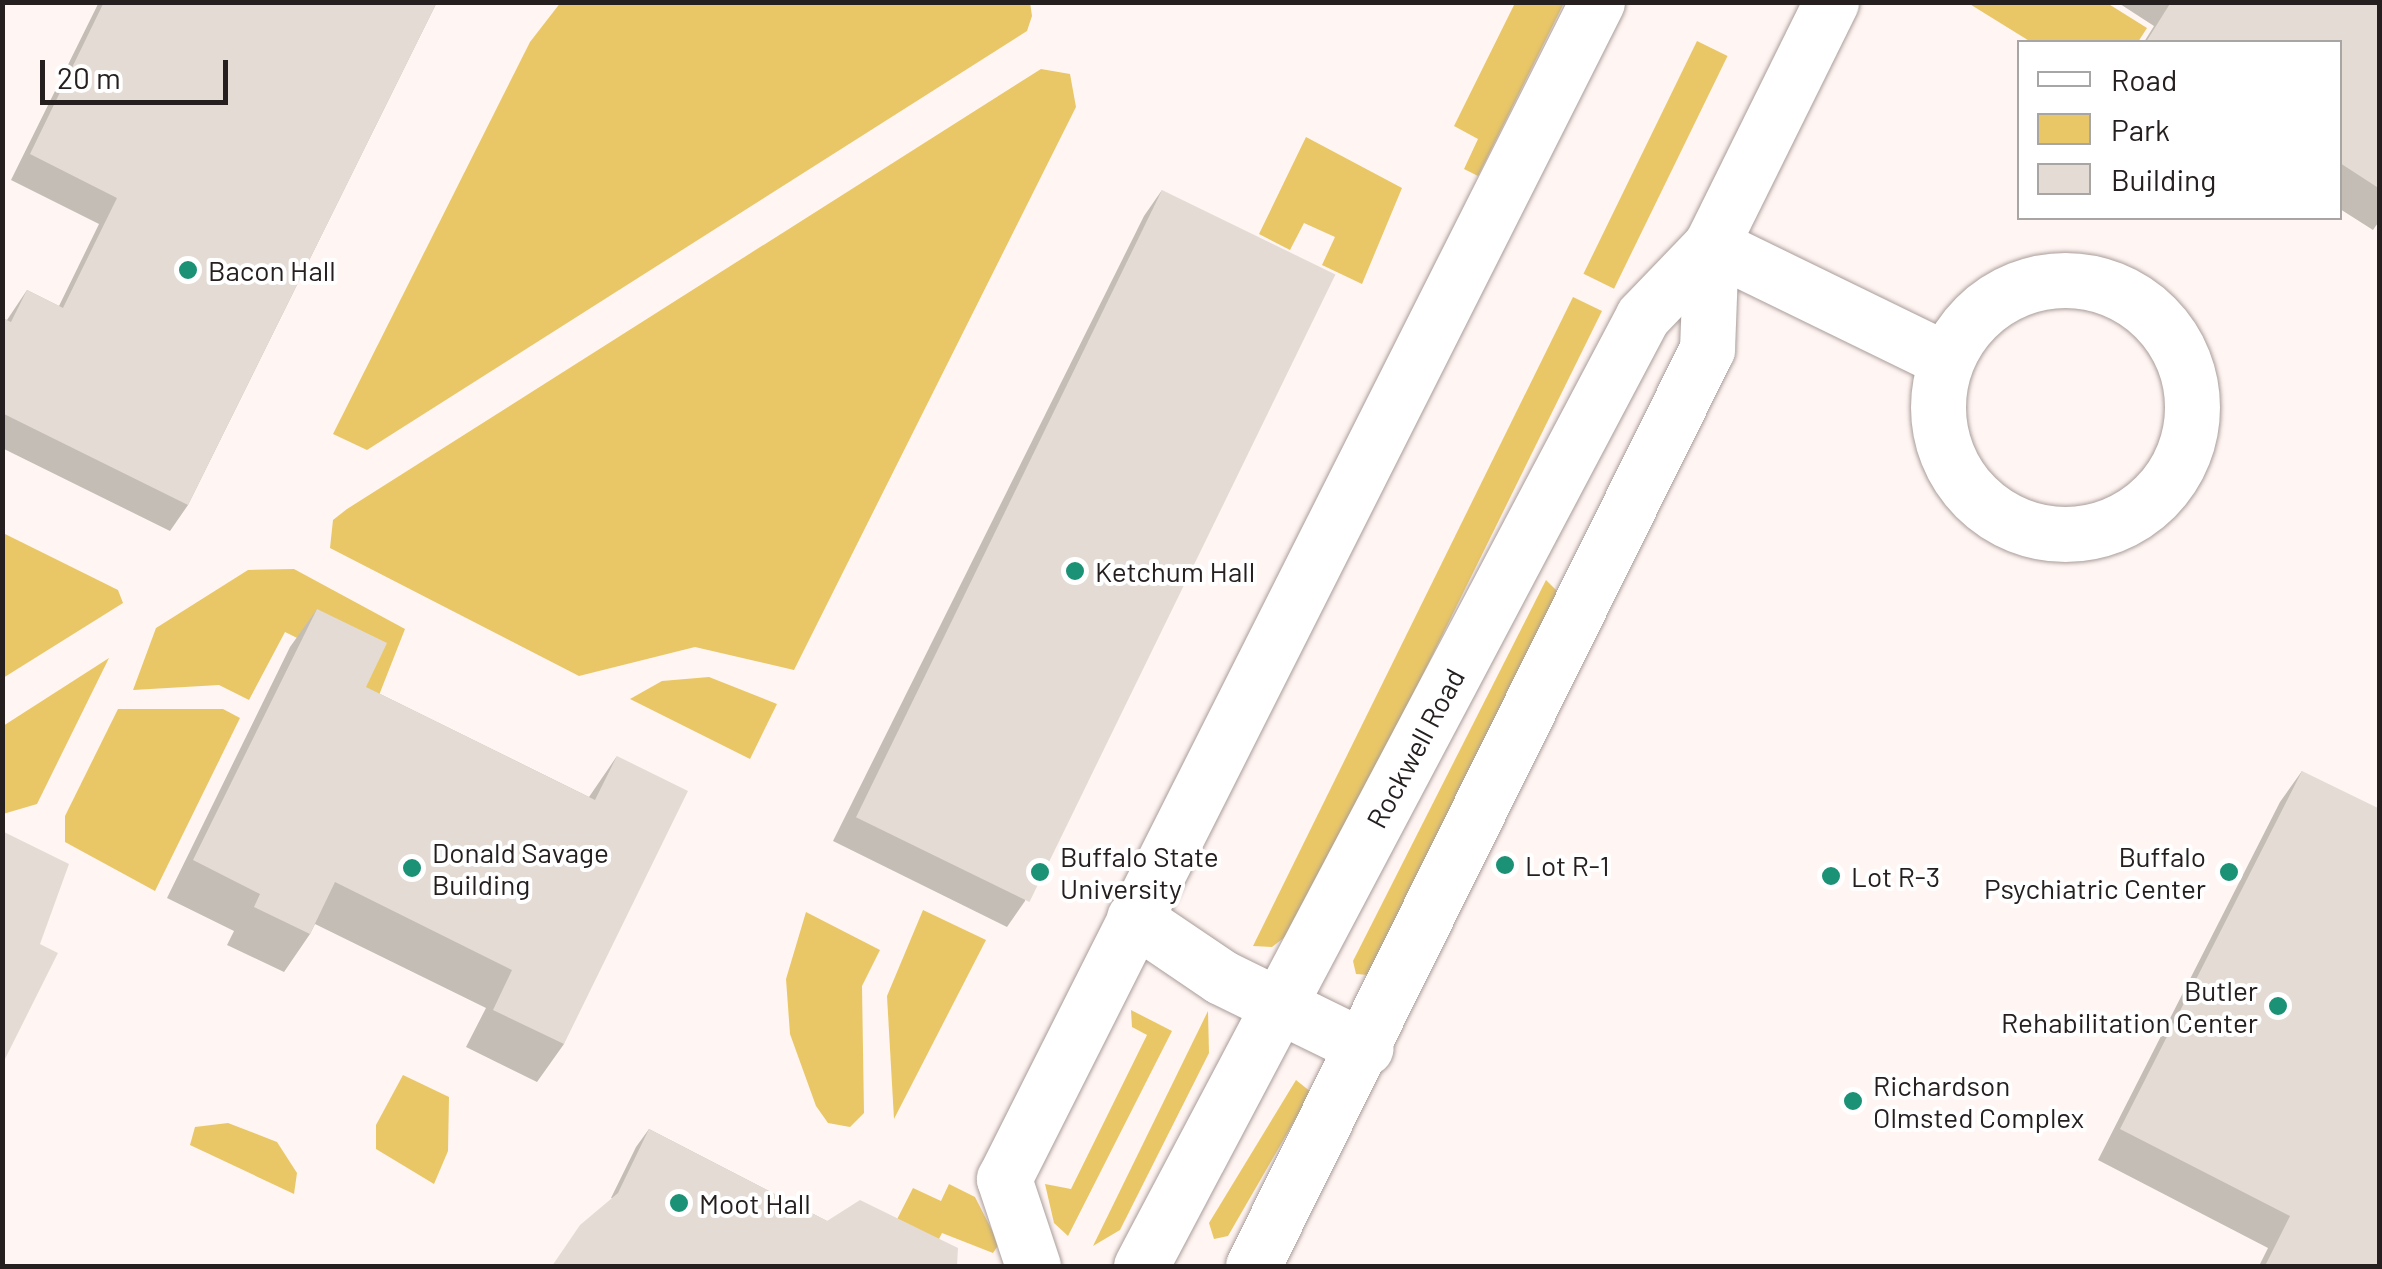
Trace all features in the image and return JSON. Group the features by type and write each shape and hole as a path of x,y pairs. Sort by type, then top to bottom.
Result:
{"street":[{"path":"1033,1266 1004,1180 1597,2"},
{"name":"Rockwell Road","path":"1141,1266 1644,316 1711,245 1831,2"},
{"path":"1711,245 1945,358"},
{"name":"Rockwell Road","path":"1253,1266 1366,1048 1707,349 1711,245"},
{"path":"2045,280 2086,280 2150,311 2178,346 2188,369 2188,443 2169,484 2112,527 2044,535 2004,522 1952,472 1942,444 1945,358 1985,305 2045,280"},
{"path":"1134,918 1279,1005 1366,1048"}],"green space":[{"path":"561,2 1030,2 1032,16 1027,31 367,450 333,434 530,42"},
{"path":"1515,3 1564,3 1478,176 1464,169 1478,139 1454,126"},
{"path":"1968,3 2107,3 2147,28 2139,40 2028,40"},
{"path":"1697,41 1728,56 1614,289 1583,274"},
{"path":"1041,69 1070,74 1076,107 794,670 695,647 579,676 330,548 333,520 347,509"},
{"path":"1306,137 1402,188 1362,284 1322,265 1335,237 1304,223 1290,250 1259,234"},
{"path":"1573,297 1602,311 1299,926 1272,947 1253,946"},
{"path":"3,533 118,590 123,603 3,678"},
{"path":"294,569 405,629 372,713 356,705 370,674 285,632 249,700 219,685 133,690 156,628 248,570"},
{"path":"1546,580 1559,593 1368,975 1356,974 1353,961"},
{"path":"109,658 37,804 3,814 3,726"},
{"path":"709,677 777,704 750,759 630,699 662,681"},
{"path":"118,709 223,709 240,718 155,891 65,842 65,816"},
{"path":"923,910 986,940 894,1119 887,996"},
{"path":"806,912 880,950 862,986 864,1113 850,1127 828,1123 816,1106 790,1034 786,979"},
{"path":"1131,1010 1172,1031 1068,1236 1054,1223 1045,1184 1071,1189 1147,1035 1132,1027"},
{"path":"1208,1011 1209,1053 1120,1230 1093,1246"},
{"path":"403,1075 449,1097 448,1151 434,1184 376,1149 376,1125"},
{"path":"1296,1080 1311,1092 1228,1236 1214,1239 1209,1223"},
{"path":"228,1123 277,1142 297,1173 294,1194 190,1145 195,1127"},
{"path":"949,1184 975,1197 999,1244 993,1253 942,1233 930,1257 888,1237 913,1188 941,1201"}],"building":[{"name":"Bacon Hall","path":"104,2 437,2 188,505 2,413 2,318 11,322 27,290 63,308 117,198 30,154"},
{"path":"2171,2 2380,2 2380,189 2342,164 2342,40 2147,40"},
{"name":"Ketchum Hall","path":"1162,190 1335,275 1029,902 856,817"},
{"name":"Donald Savage Building","path":"317,609 387,643 366,687 595,800 617,756 688,791 564,1044 493,1010 512,970 335,882 310,934 254,907 260,894 193,860"},
{"name":"Butler Rehabilitation Center","path":"2302,771 2380,809 2380,1266 2265,1266 2290,1216 2120,1129"},
{"path":"2,831 69,864 40,944 58,953 2,1065"},
{"name":"Moot Hall","path":"649,1129 827,1221 860,1200 958,1248 957,1266 552,1266 580,1225 618,1193"}],"place":[{"name":"Bacon Hall","path":"188,270"},
{"name":"Ketchum Hall","path":"1075,571"},
{"name":"Lot R-1","path":"1505,865"},
{"name":"Donald Savage Building","path":"412,868"},
{"name":"Buffalo State University","path":"1040,872"},
{"name":"Buffalo Psychiatric Center","path":"2229,872"},
{"name":"Lot R-3","path":"1831,876"},
{"name":"Butler Rehabilitation Center","path":"2278,1006"},
{"name":"Richardson Olmsted Complex","path":"1853,1101"},
{"name":"Moot Hall","path":"679,1203"}]}
